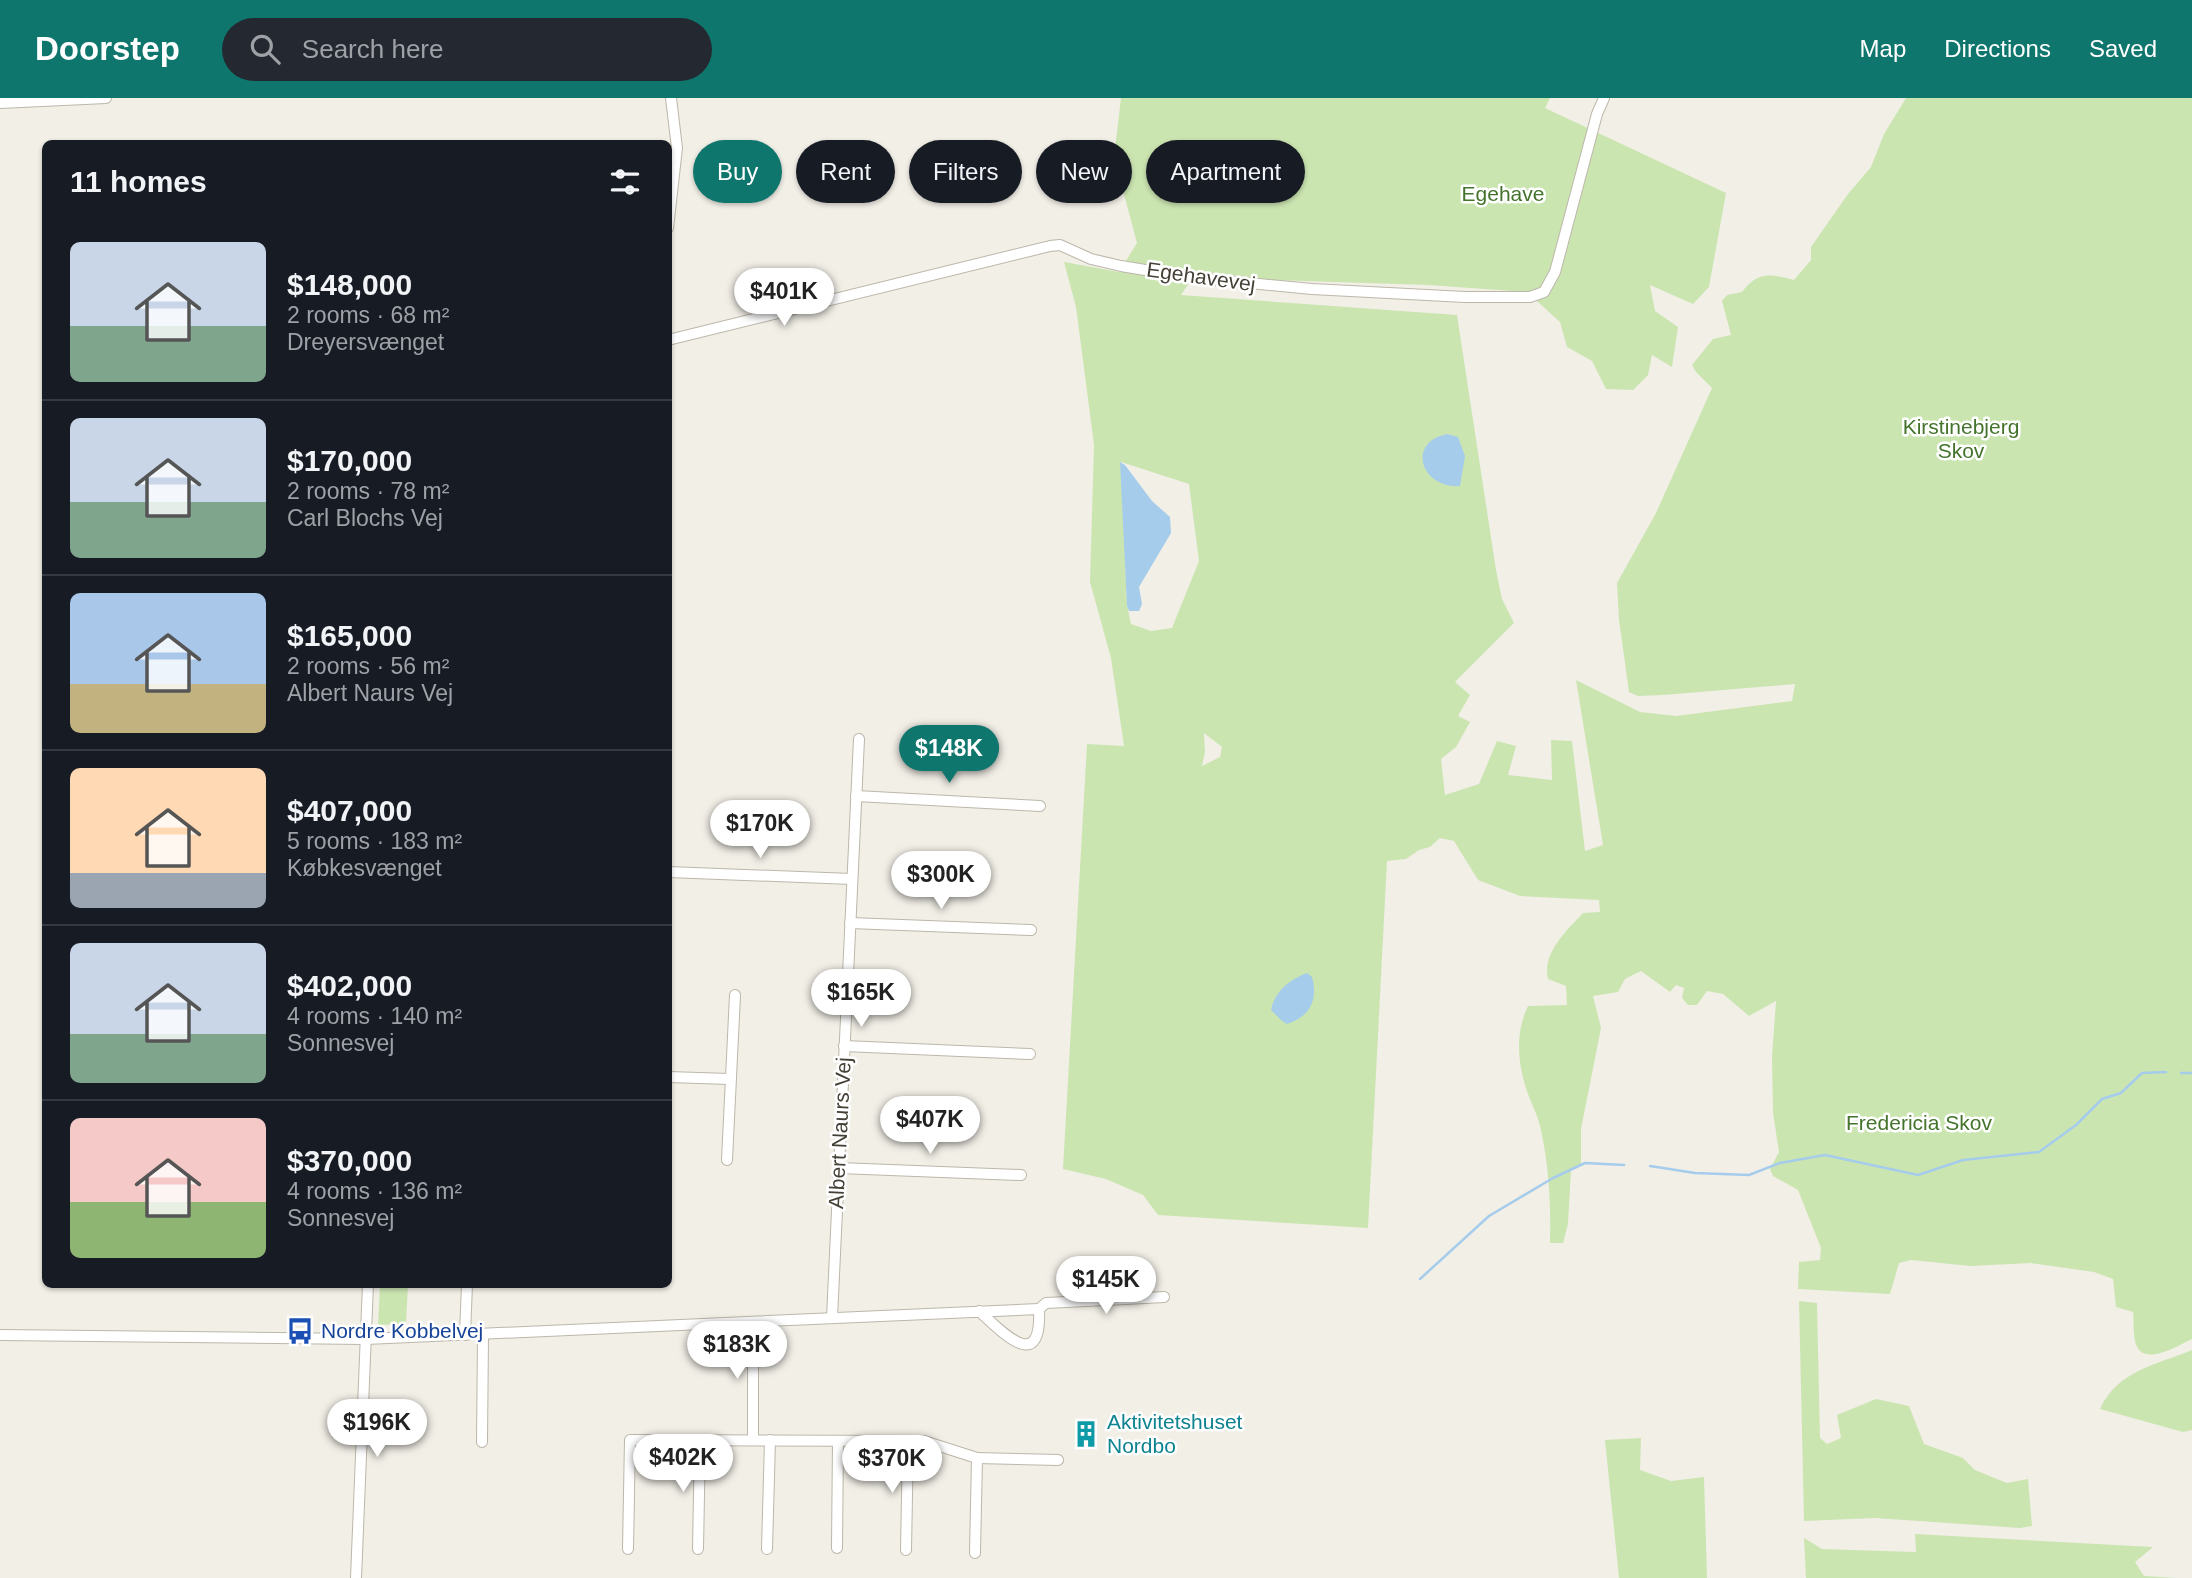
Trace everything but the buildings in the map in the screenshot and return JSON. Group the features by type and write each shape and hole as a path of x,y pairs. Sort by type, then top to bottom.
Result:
{"street":[{"path":"0,103 106,98"},
{"path":"671,98 677,148 672,192"},
{"name":"Egehavevej","path":"672,339 1060,245 1091,259 1121,266 1241,284 1476,297 1530,297 1544,292 1555,272 1597,114 1604,98"},
{"name":"Albert Naurs Vej","path":"832,1318 859,739"},
{"path":"856,796 1040,806"},
{"path":"672,873 852,879"},
{"path":"850,923 1031,930"},
{"path":"727,1160 735,995"},
{"path":"844,1046 1030,1054"},
{"path":"672,1077 730,1079"},
{"path":"839,1168 1021,1175"},
{"path":"356,1578 368,1288"},
{"path":"465,1335 467,1288"},
{"path":"0,1335 366,1339 1039,1309 1046,1304 1164,1297"},
{"path":"979,1311 1015,1343 1022,1344 1032,1342 1038,1335 1039,1309"},
{"path":"753,1322 753,1440"},
{"path":"482,1442 484,1335"},
{"path":"628,1549 631,1440 924,1441 977,1458 1058,1460"},
{"path":"698,1549 700,1440"},
{"path":"767,1549 770,1440"},
{"path":"837,1548 838,1441"},
{"path":"906,1550 908,1441"},
{"path":"975,1553 977,1458"},
{"path":"976,1539 989,1539"}],"green space":[{"path":"1121,98 1550,98 1545,108 1726,193 1709,287 1693,304 1650,285 1655,311 1678,327 1672,367 1652,355 1648,375 1633,390 1606,389 1592,361 1567,347 1560,322 1527,292 1428,285 1273,280 1197,271 1181,295 1457,315 1496,570 1502,599 1514,623 1455,682 1470,695 1458,716 1470,722 1456,747 1441,759 1445,795 1479,784 1497,741 1516,746 1508,775 1552,780 1551,740 1572,741 1585,851 1603,845 1576,680 1640,712 1676,716 1792,701 1795,684 1663,695 1638,696 1629,692 1617,583 1656,513 1712,388 1692,365 1713,339 1731,335 1722,301 1727,295 1742,292 1759,277 1778,276 1794,280 1811,260 1811,247 1848,194 1871,167 1884,134 1906,98 2192,98 2192,1339 2160,1353 2144,1353 2135,1341 2133,1312 2116,1307 2113,1279 2094,1272 2031,1263 1970,1266 1911,1260 1899,1263 1890,1294 1798,1289 1799,1262 1820,1260 1821,1248 1798,1190 1773,1176 1770,1169 1779,1152 1773,1113 1772,1056 1776,1001 1749,1016 1723,994 1707,991 1697,1005 1688,1005 1682,998 1684,988 1676,985 1670,992 1641,971 1625,979 1618,992 1593,996 1601,1028 1581,1129 1581,1165 1571,1170 1568,1224 1563,1243 1550,1243 1546,1158 1540,1124 1522,1075 1519,1055 1521,1025 1528,1006 1567,1005 1566,986 1548,979 1549,960 1557,943 1583,913 1600,912 1599,900 1520,896 1478,880 1454,841 1440,838 1430,847 1419,850 1406,859 1387,861 1368,1228 1158,1215 1143,1195 1106,1179 1063,1169 1087,744 1124,746 1111,658 1090,582 1094,445 1076,307 1064,262 1119,272 1137,243 1126,203 1132,203 1132,140 1116,140","holes":["1121,462 1189,484 1199,561 1172,628 1151,631 1131,624 1127,605","1204,733 1222,747 1220,757 1202,766 1205,752"]},
{"path":"380,1288 408,1288 406,1324 378,1325"},
{"path":"1799,1301 1817,1303 1820,1438 1827,1444 1841,1438 1837,1415 1876,1399 1909,1406 1924,1444 1963,1458 1975,1470 2007,1483 2028,1479 2032,1526 2020,1528 1875,1518 1804,1521"},
{"path":"2192,1350 2192,1430 2183,1432 2100,1409 2117,1385 2128,1377 2139,1370"},
{"path":"1641,1438 1640,1470 1671,1481 1704,1477 1707,1578 1619,1578 1605,1440"},
{"path":"1915,1534 2153,1547 2135,1562 2144,1576 2177,1578 1806,1578 1804,1538 1822,1549 1916,1552"}],"water":[{"path":"1447,434 1458,437 1465,456 1460,486 1447,485 1436,480 1428,473 1424,464 1426,446 1434,439"},
{"path":"1120,462 1152,501 1170,517 1171,533 1139,587 1142,604 1139,611 1129,611 1127,606"},
{"path":"1307,973 1312,977 1314,985 1311,1006 1302,1016 1287,1024 1271,1010 1273,1003 1284,987"}],"waterway":[{"path":"1650,1166 1695,1173 1749,1175 1780,1163 1825,1155 1918,1175 1963,1160 2039,1152 2076,1125 2102,1099 2121,1093 2142,1073 2166,1072"},
{"path":"2181,1073 2192,1073"},
{"path":"1420,1279 1489,1216 1553,1178 1585,1163 1624,1165"}],"place":[{"name":"Nordre Kobbelvej","path":"300,1331"},
{"name":"Aktivitetshuset Nordbo","path":"1086,1434"}],"park label":[{"name":"Egehave","path":"1503,194"},
{"name":"Kirstinebjerg Skov","path":"1961,439"},
{"name":"Fredericia Skov","path":"1919,1123"}]}
